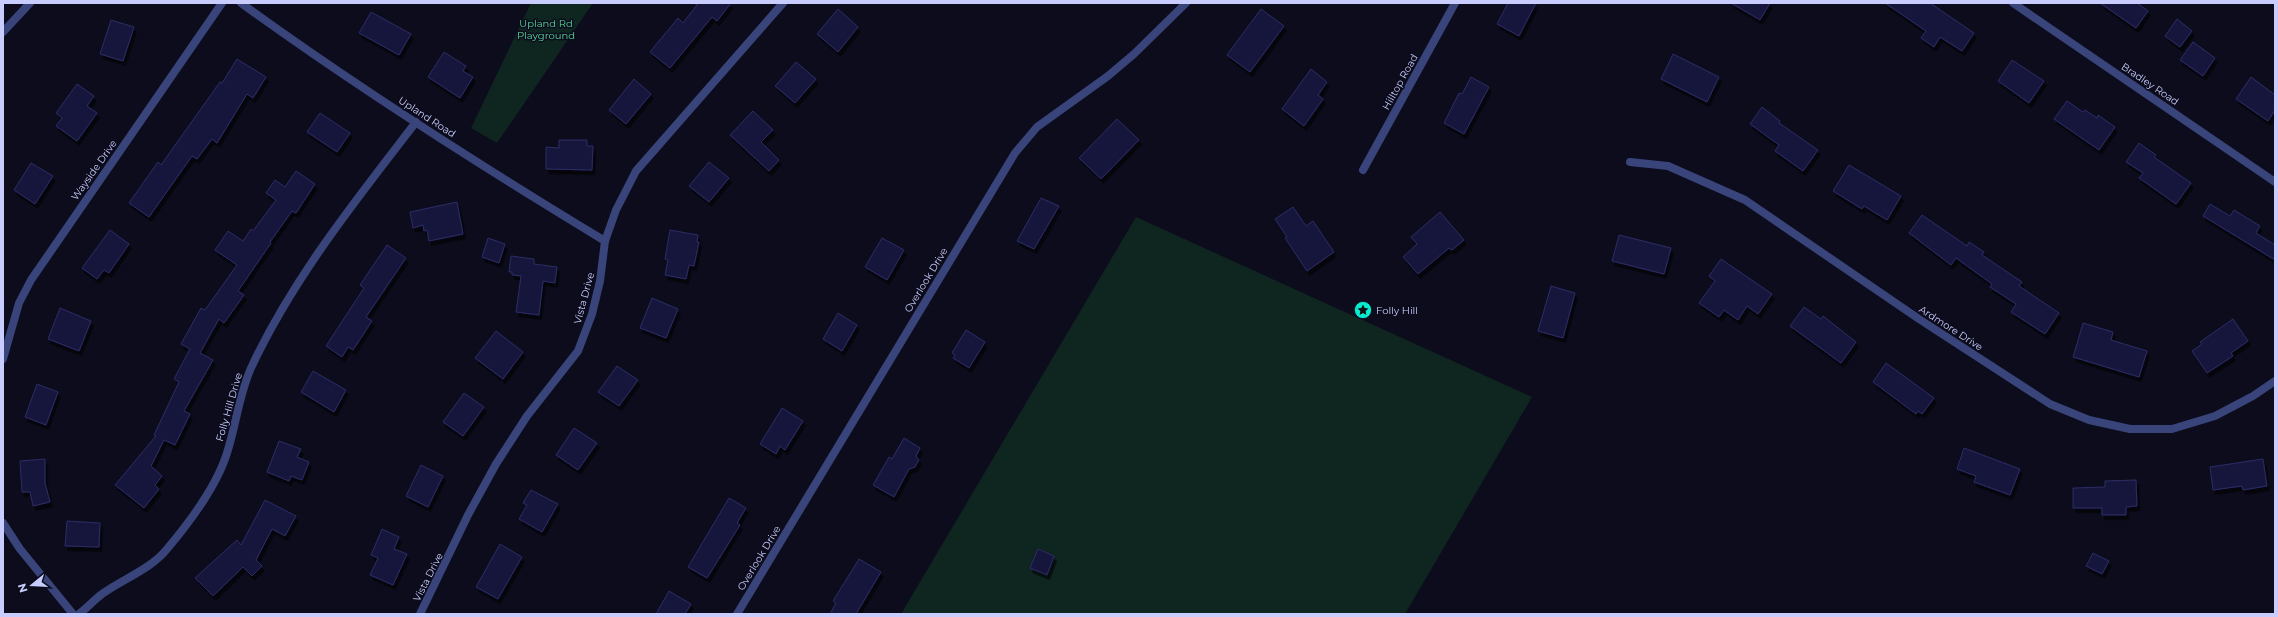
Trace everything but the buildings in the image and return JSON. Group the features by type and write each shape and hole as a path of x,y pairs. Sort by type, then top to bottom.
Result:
{"street":[{"path":"3,32 30,3"},
{"name":"Wayside Drive","path":"3,359 19,303 31,280 222,3"},
{"name":"Upland Road","path":"241,3 330,66 416,122 606,241"},
{"name":"Vista Drive","path":"420,614 468,515 496,464 528,416 578,351 592,314 600,281 606,241 616,210 636,171 783,3"},
{"name":"Overlook Drive","path":"737,614 1016,153 1037,127 1119,67 1156,34 1186,3"},
{"name":"Hilltop Road","path":"1362,170 1455,3"},
{"name":"Bradley Road","path":"2014,3 2275,182"},
{"name":"Folly Hill Drive","path":"79,614 102,594 148,566 167,550 196,509 212,484 227,454 235,417 251,368 273,328 314,259 366,185 416,122"},
{"name":"Ardmore Drive","path":"1630,162 1668,166 1745,200 1920,319 2050,404 2089,420 2130,429 2172,430 2215,416 2253,396 2275,381"},
{"path":"3,523 20,549 73,614"}],"green space":[{"name":"Upland Rd Playground","path":"531,3 593,3 497,143 471,128"},
{"path":"1136,217 1532,397 1405,614 901,614"}],"place":[{"name":"Folly Hill","path":"1363,310"}]}
